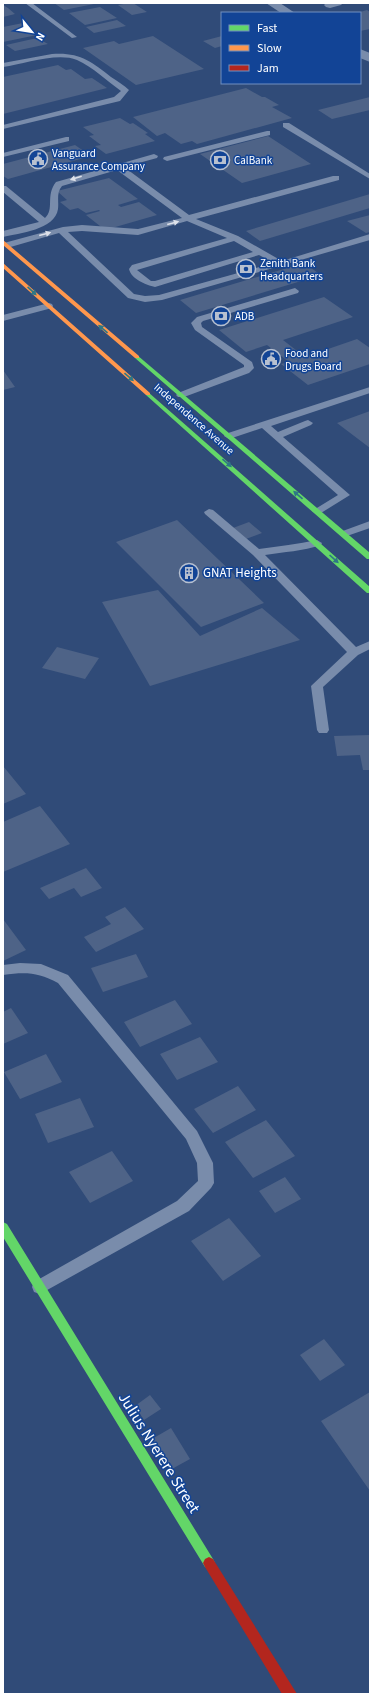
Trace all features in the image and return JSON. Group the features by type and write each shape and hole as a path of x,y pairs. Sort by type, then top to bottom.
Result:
{"main road":[{"name":"Independence Avenue","path":"5,244 370,556"},
{"name":"Independence Avenue","path":"3,265 370,591"},
{"name":"Julius Nyerere Street","path":"3,1227 290,1694"}],"street":[{"path":"272,3 290,9"},
{"path":"361,54 370,58"}],"lane":[{"path":"28,3 74,37"},
{"path":"3,65 58,56 80,58 125,90 117,99 3,127"},
{"path":"286,125 370,177"},
{"path":"167,159 266,133"},
{"path":"3,156 66,139"},
{"path":"3,234 45,222 51,218 54,211 54,188 59,184 154,156"},
{"path":"117,166 189,219 235,238 281,264"},
{"path":"5,244 61,230 83,228 107,231 138,232 336,178"},
{"path":"3,188 45,222"},
{"path":"61,230 131,296 145,299 159,298 281,264 370,237"},
{"path":"235,238 132,269 148,282 155,284 261,252"},
{"path":"181,395 246,371 249,368 249,364 239,356 198,328 196,323 200,319 296,291"},
{"path":"3,318 49,306"},
{"path":"229,436 370,390"},
{"path":"276,436 308,423"},
{"path":"264,425 344,495 317,511"},
{"path":"209,512 257,553 354,652"},
{"path":"344,534 370,524"},
{"path":"257,553 293,547 304,547 316,543"},
{"path":"323,730 317,686 354,652 370,645"},
{"path":"3,970 28,966 48,970 63,979 192,1135 205,1163 206,1183 183,1206 40,1287"}],"building":[{"path":"54,3 94,3 94,4 64,10"},
{"path":"133,3 147,12 132,15 118,5"},
{"path":"3,5 8,8 15,14 3,17"},
{"path":"100,7 117,18 85,25 69,13"},
{"path":"367,10 370,12 370,29 361,31 360,12"},
{"path":"117,20 126,26 94,33 86,27"},
{"path":"23,23 28,26 24,27 26,29 37,35 3,42 3,27"},
{"path":"153,36 204,69 136,85 83,48 114,41 119,44"},
{"path":"221,36 221,46 215,48 203,41"},
{"path":"37,38 48,44 15,51 6,45"},
{"path":"58,65 66,70 71,69 85,79 92,78 107,88 3,114 3,77"},
{"path":"246,88 279,105 272,107 292,118 197,144 192,141 181,144 165,133 157,136 133,117"},
{"path":"370,97 370,110 332,119 318,110"},
{"path":"120,118 130,124 133,123 148,133 145,134 155,141 106,154 95,146 101,145 89,136 94,135 83,127"},
{"path":"268,136 311,164 242,183 200,154"},
{"path":"75,145 91,156 8,179 3,176 3,164"},
{"path":"109,178 138,199 118,205 121,207 139,202 157,215 105,230 86,215 100,211 99,210 86,213 78,208 70,210 60,202 67,200 57,191"},
{"path":"370,194 370,208 260,241 246,231"},
{"path":"370,215 370,232 366,233 347,221"},
{"path":"304,263 321,275 196,313 180,300"},
{"path":"324,297 353,317 283,340 305,357 357,339 370,348 370,364 308,385 281,364 289,362 267,345 246,352 219,330"},
{"path":"3,370 15,387 3,390"},
{"path":"370,411 370,448 337,423"},
{"name":"GNAT Heights","path":"177,520 264,603 201,627 116,542"},
{"path":"249,522 262,533 246,539 233,528"},
{"path":"158,590 200,636 262,608 300,640 150,686 102,602"},
{"path":"57,647 99,658 85,679 42,668"},
{"path":"370,735 370,770 363,770 360,755 337,756 334,736"},
{"path":"3,766 26,794 3,804"},
{"path":"40,806 70,844 3,872 3,822"},
{"path":"86,868 102,888 81,897 74,888 49,899 40,888"},
{"path":"125,907 144,929 96,952 84,937 111,924 105,917"},
{"path":"3,919 26,950 3,961"},
{"path":"136,954 148,977 103,992 91,968"},
{"path":"175,1000 192,1024 140,1047 124,1022"},
{"path":"11,1008 28,1033 3,1044 3,1012"},
{"path":"200,1037 218,1062 177,1080 160,1054"},
{"path":"46,1054 62,1082 20,1099 4,1072"},
{"path":"238,1086 256,1110 213,1133 194,1109"},
{"path":"80,1098 94,1127 48,1143 35,1114"},
{"path":"266,1120 295,1156 253,1178 225,1142"},
{"path":"112,1151 133,1181 90,1203 69,1172"},
{"path":"285,1177 301,1199 275,1213 259,1191"},
{"path":"229,1218 261,1256 223,1281 191,1241"},
{"path":"324,1339 345,1365 320,1381 300,1355"},
{"path":"370,1392 370,1491 321,1421"},
{"path":"150,1395 161,1409 144,1420 135,1406"},
{"path":"171,1428 190,1459 170,1470 152,1439"}],"traffic: fast":[{"path":"137,357 370,557"},
{"path":"148,394 370,591"},
{"path":"3,1227 209,1563"}],"traffic: slow":[{"path":"3,242 137,357"},
{"path":"3,265 148,394"}],"traffic: jam":[{"path":"209,1563 290,1694"}],"place":[{"name":"Vanguard Assurance Company","path":"38,159"},
{"name":"CalBank","path":"220,160"},
{"name":"Zenith Bank Headquarters","path":"246,269"},
{"name":"ADB","path":"221,316"},
{"name":"Food and Drugs Board","path":"271,359"},
{"name":"GNAT Heights","path":"189,573"}]}
